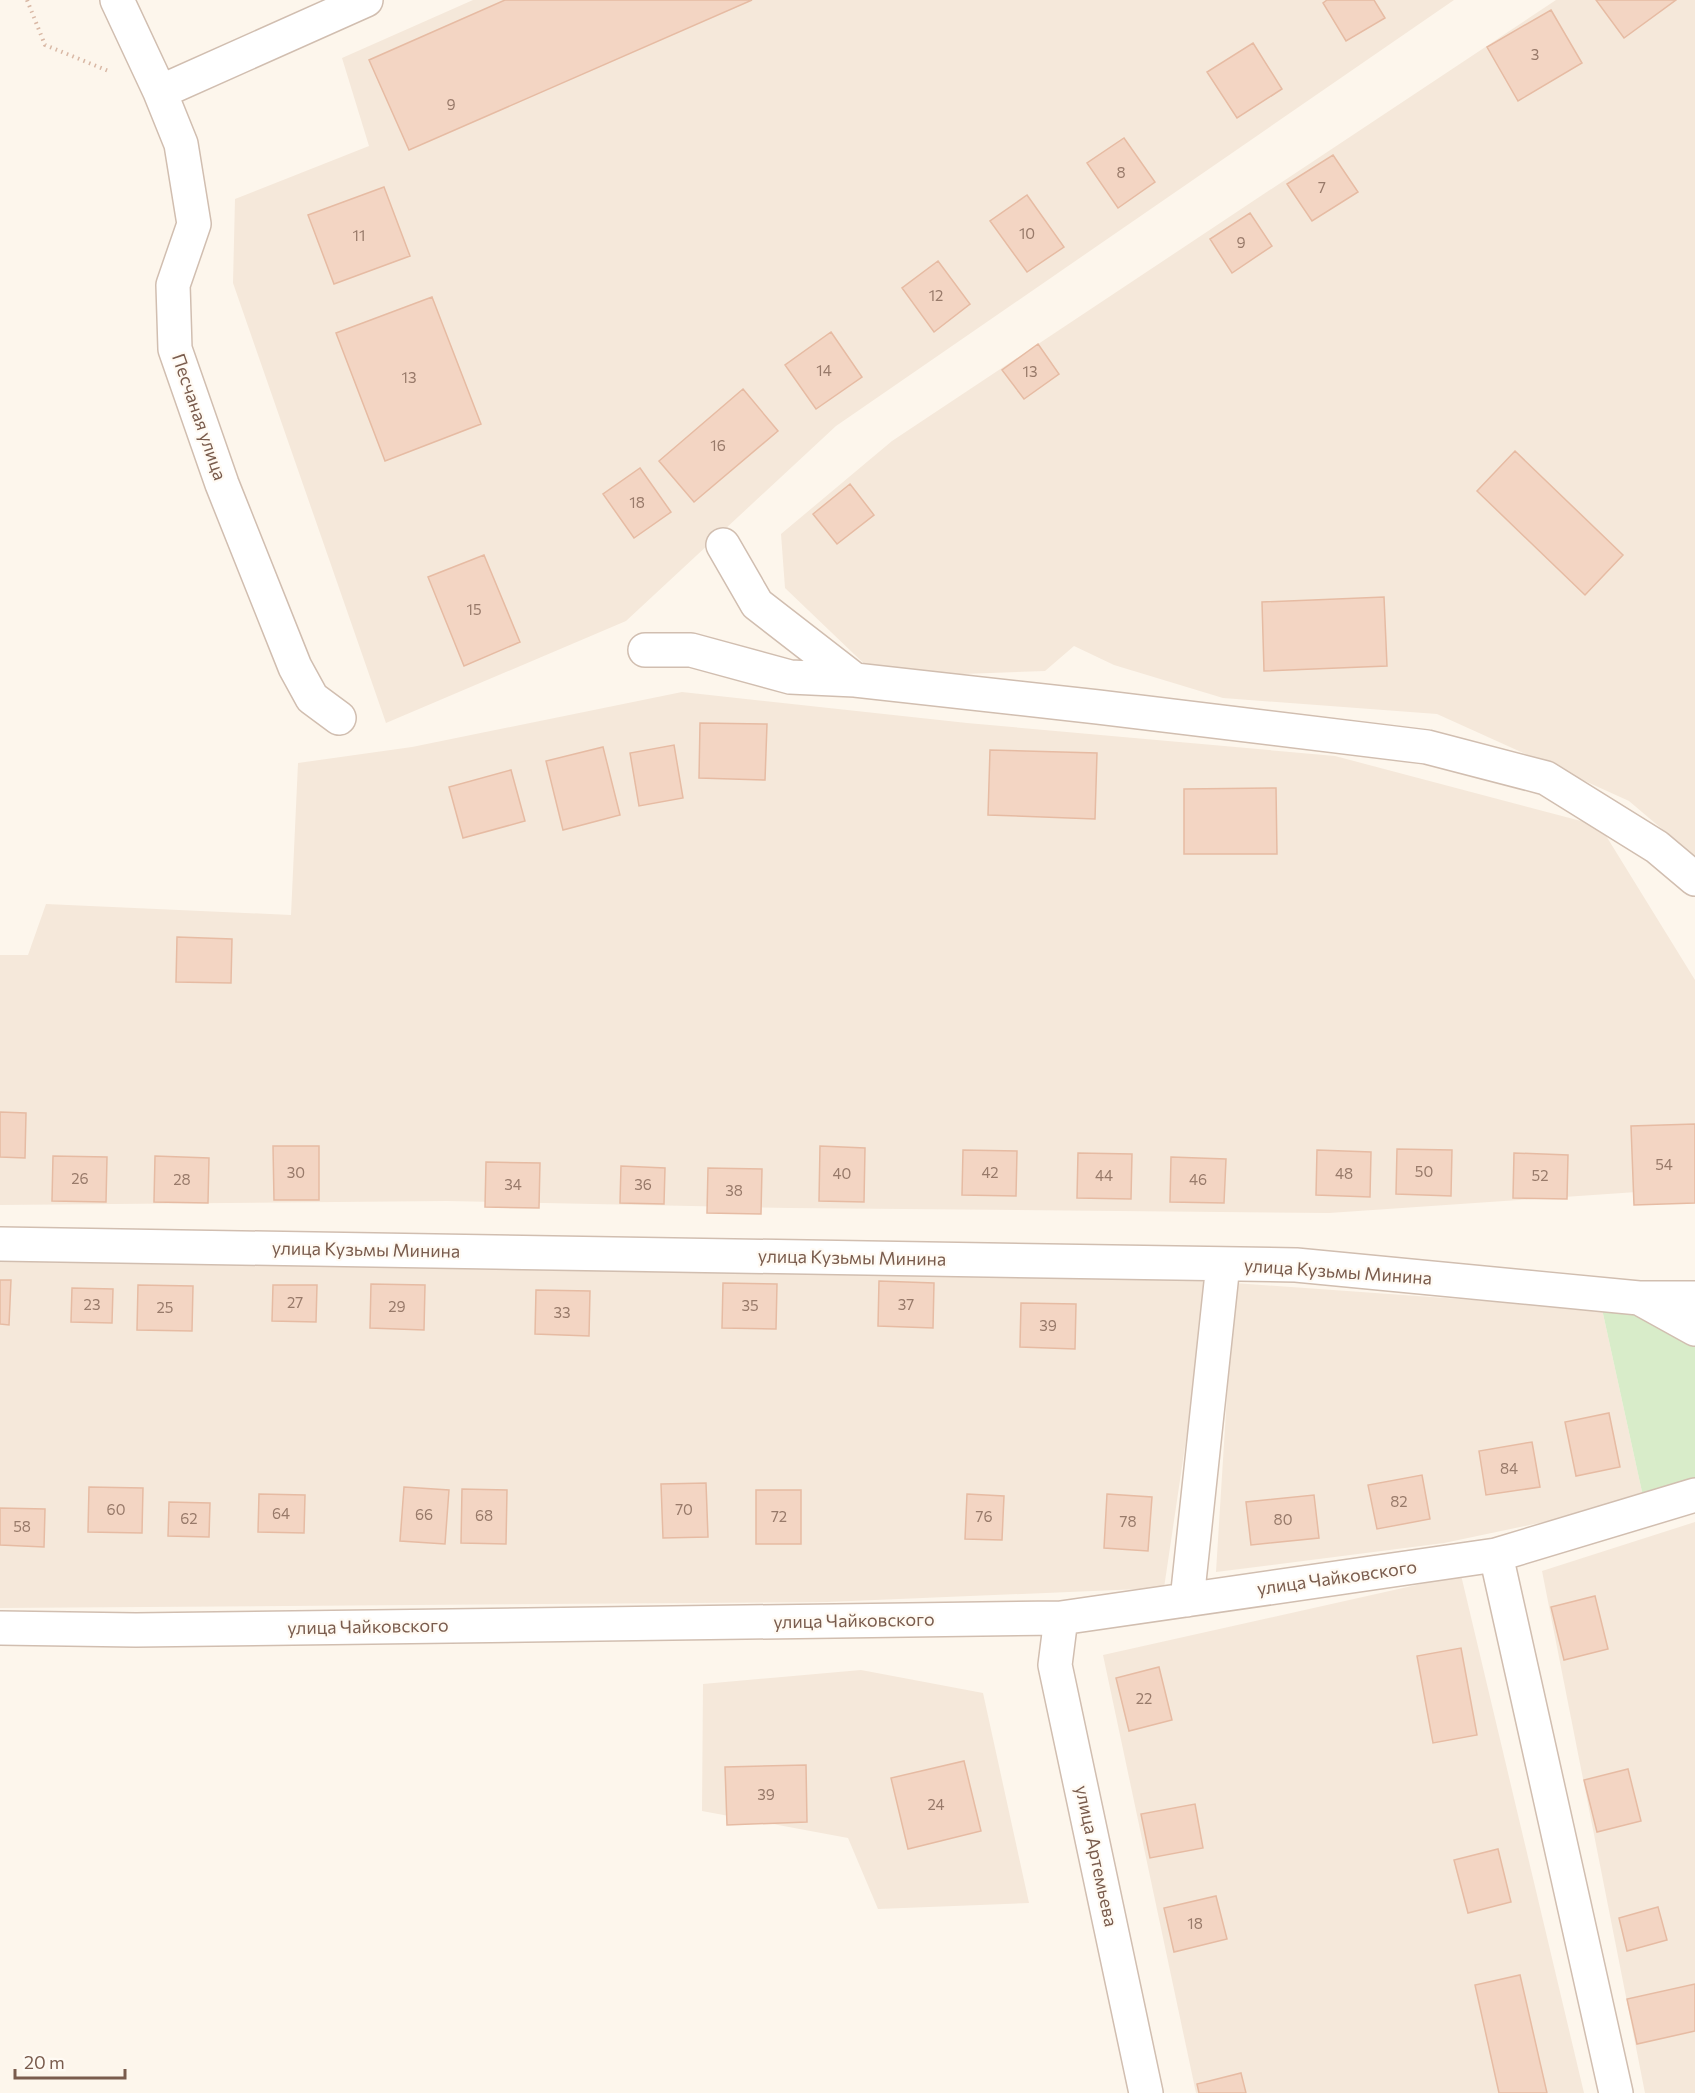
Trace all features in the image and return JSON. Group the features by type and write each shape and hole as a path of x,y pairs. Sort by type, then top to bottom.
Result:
{"street":[{"name":"Песчаная улица","path":"117,0 160,92 181,144 194,224 172,285 175,350 222,484 296,667 312,698 339,718"},
{"path":"160,92 366,0"},
{"path":"723,544 758,604 855,680"},
{"path":"645,650 690,650 790,677 855,680 1427,747 1546,778 1657,847 1695,879"},
{"name":"улица Кузьмы Минина","path":"0,1244 1296,1265 1639,1298 1695,1329"},
{"path":"1187,1600 1223,1264"},
{"path":"1639,1298 1695,1298"},
{"name":"улица Чайковского","path":"0,1629 136,1630 1061,1618 1496,1555 1695,1495"},
{"path":"1496,1555 1616,2093"},
{"name":"улица Артемьева","path":"1061,1618 1055,1665 1146,2093"}],"path":[{"path":"27,0 45,45 160,92"}],"shaded area":[{"path":"473,0 1454,0 836,426 626,621 386,723 233,283 235,199 369,146 342,58"},
{"path":"1556,0 1695,0 1695,857 1629,801 1437,714 1223,698 1114,665 1074,646 1045,671 878,677 785,588 781,534 892,441"},
{"path":"682,692 967,723 1335,756 1600,826 1695,980 1695,1188 1329,1213 789,1208 447,1201 0,1205 0,955 28,955 46,904 291,915 298,763 412,747"},
{"path":"0,1261 1210,1278 1164,1588 827,1602 0,1608"},
{"path":"1234,1283 1602,1309 1644,1501 1444,1543 1216,1572"},
{"path":"1695,1522 1695,2093 1645,2093 1542,1571"},
{"path":"1461,1575 1584,2093 1196,2093 1103,1655"},
{"path":"861,1670 983,1693 1029,1903 878,1909 848,1838 702,1811 703,1684"}],"green space":[{"path":"1639,1308 1695,1337 1695,1487 1644,1501 1602,1309"}],"building":[{"path":"505,0 752,0 409,150 369,60"},
{"path":"1327,0 1374,0 1385,18 1346,41 1323,3"},
{"path":"1596,0 1676,0 1624,38"},
{"path":"1551,10 1582,63 1518,101 1487,47"},
{"path":"1253,43 1282,89 1237,118 1207,72"},
{"path":"1124,138 1155,182 1118,208 1087,163"},
{"path":"1333,155 1358,192 1312,221 1287,184"},
{"path":"384,187 410,256 334,284 308,215"},
{"path":"1027,195 1064,247 1027,272 990,221"},
{"path":"1250,213 1272,246 1232,273 1210,239"},
{"path":"938,261 970,304 934,332 902,288"},
{"path":"432,297 481,424 385,461 336,333"},
{"path":"831,332 862,377 816,409 785,365"},
{"path":"1038,344 1059,374 1024,399 1002,370"},
{"path":"743,389 778,431 694,502 659,461"},
{"path":"1515,451 1623,555 1585,595 1477,491"},
{"path":"640,468 671,512 634,538 603,494"},
{"path":"850,484 874,515 837,544 813,514"},
{"path":"484,555 520,642 464,666 428,577"},
{"path":"1384,597 1387,666 1264,671 1262,602"},
{"path":"700,723 767,724 765,780 699,778"},
{"path":"674,745 683,798 639,806 630,753"},
{"path":"603,747 620,815 563,830 546,761"},
{"path":"990,750 1097,753 1095,819 988,815"},
{"path":"511,770 525,821 463,838 449,787"},
{"path":"1276,788 1277,854 1184,854 1184,789"},
{"path":"177,937 232,939 231,983 176,982"},
{"path":"0,1112 26,1113 25,1158 0,1157"},
{"path":"1695,1124 1695,1203 1634,1205 1631,1126"},
{"path":"273,1146 319,1146 319,1200 274,1200"},
{"path":"820,1146 865,1148 864,1202 819,1201"},
{"path":"1397,1149 1452,1150 1451,1196 1396,1194"},
{"path":"963,1150 1017,1151 1016,1196 962,1195"},
{"path":"1317,1150 1371,1152 1370,1197 1316,1195"},
{"path":"1078,1153 1132,1154 1131,1199 1077,1198"},
{"path":"1514,1153 1568,1155 1567,1199 1513,1198"},
{"path":"53,1156 107,1157 106,1202 52,1201"},
{"path":"155,1156 209,1158 208,1203 154,1202"},
{"path":"1171,1157 1226,1159 1224,1203 1170,1202"},
{"path":"486,1162 540,1163 539,1208 485,1207"},
{"path":"621,1166 665,1168 664,1204 620,1203"},
{"path":"708,1168 762,1169 761,1214 707,1213"},
{"path":"0,1280 11,1280 9,1325 0,1324"},
{"path":"879,1281 934,1283 933,1328 878,1326"},
{"path":"723,1283 777,1284 776,1329 722,1328"},
{"path":"371,1284 425,1285 424,1330 370,1328"},
{"path":"138,1285 193,1286 192,1331 137,1330"},
{"path":"273,1285 317,1285 316,1322 272,1321"},
{"path":"72,1288 113,1289 112,1323 71,1322"},
{"path":"536,1290 590,1291 589,1336 535,1334"},
{"path":"1021,1303 1076,1304 1075,1349 1020,1347"},
{"path":"1609,1413 1620,1467 1576,1476 1565,1422"},
{"path":"1532,1442 1540,1487 1486,1495 1479,1451"},
{"path":"1422,1475 1430,1519 1377,1529 1368,1485"},
{"path":"706,1483 708,1537 663,1538 661,1484"},
{"path":"89,1487 143,1488 142,1533 88,1532"},
{"path":"404,1487 449,1490 445,1544 400,1541"},
{"path":"462,1489 507,1490 506,1544 461,1543"},
{"path":"756,1490 801,1490 801,1544 756,1544"},
{"path":"259,1494 305,1495 304,1533 258,1532"},
{"path":"967,1494 1004,1496 1002,1540 965,1539"},
{"path":"1107,1494 1152,1497 1148,1551 1104,1548"},
{"path":"1314,1495 1319,1538 1251,1545 1246,1502"},
{"path":"169,1502 210,1503 209,1537 168,1536"},
{"path":"0,1508 45,1509 44,1547 0,1545"},
{"path":"1595,1596 1608,1649 1564,1660 1551,1607"},
{"path":"1461,1648 1477,1735 1433,1743 1417,1656"},
{"path":"1159,1667 1172,1720 1129,1731 1116,1678"},
{"path":"964,1761 981,1831 908,1849 891,1778"},
{"path":"806,1765 807,1822 727,1825 725,1767"},
{"path":"1628,1769 1641,1821 1597,1832 1584,1780"},
{"path":"1195,1804 1203,1848 1150,1858 1141,1814"},
{"path":"1498,1849 1511,1902 1468,1913 1454,1860"},
{"path":"1216,1896 1227,1939 1174,1952 1164,1908"},
{"path":"1658,1907 1667,1940 1627,1951 1619,1918"},
{"path":"1520,1975 1547,2093 1499,2093 1475,1985"},
{"path":"1695,1984 1695,2031 1637,2044 1627,1999"},
{"path":"1241,2073 1246,2093 1199,2093 1197,2084"}]}
